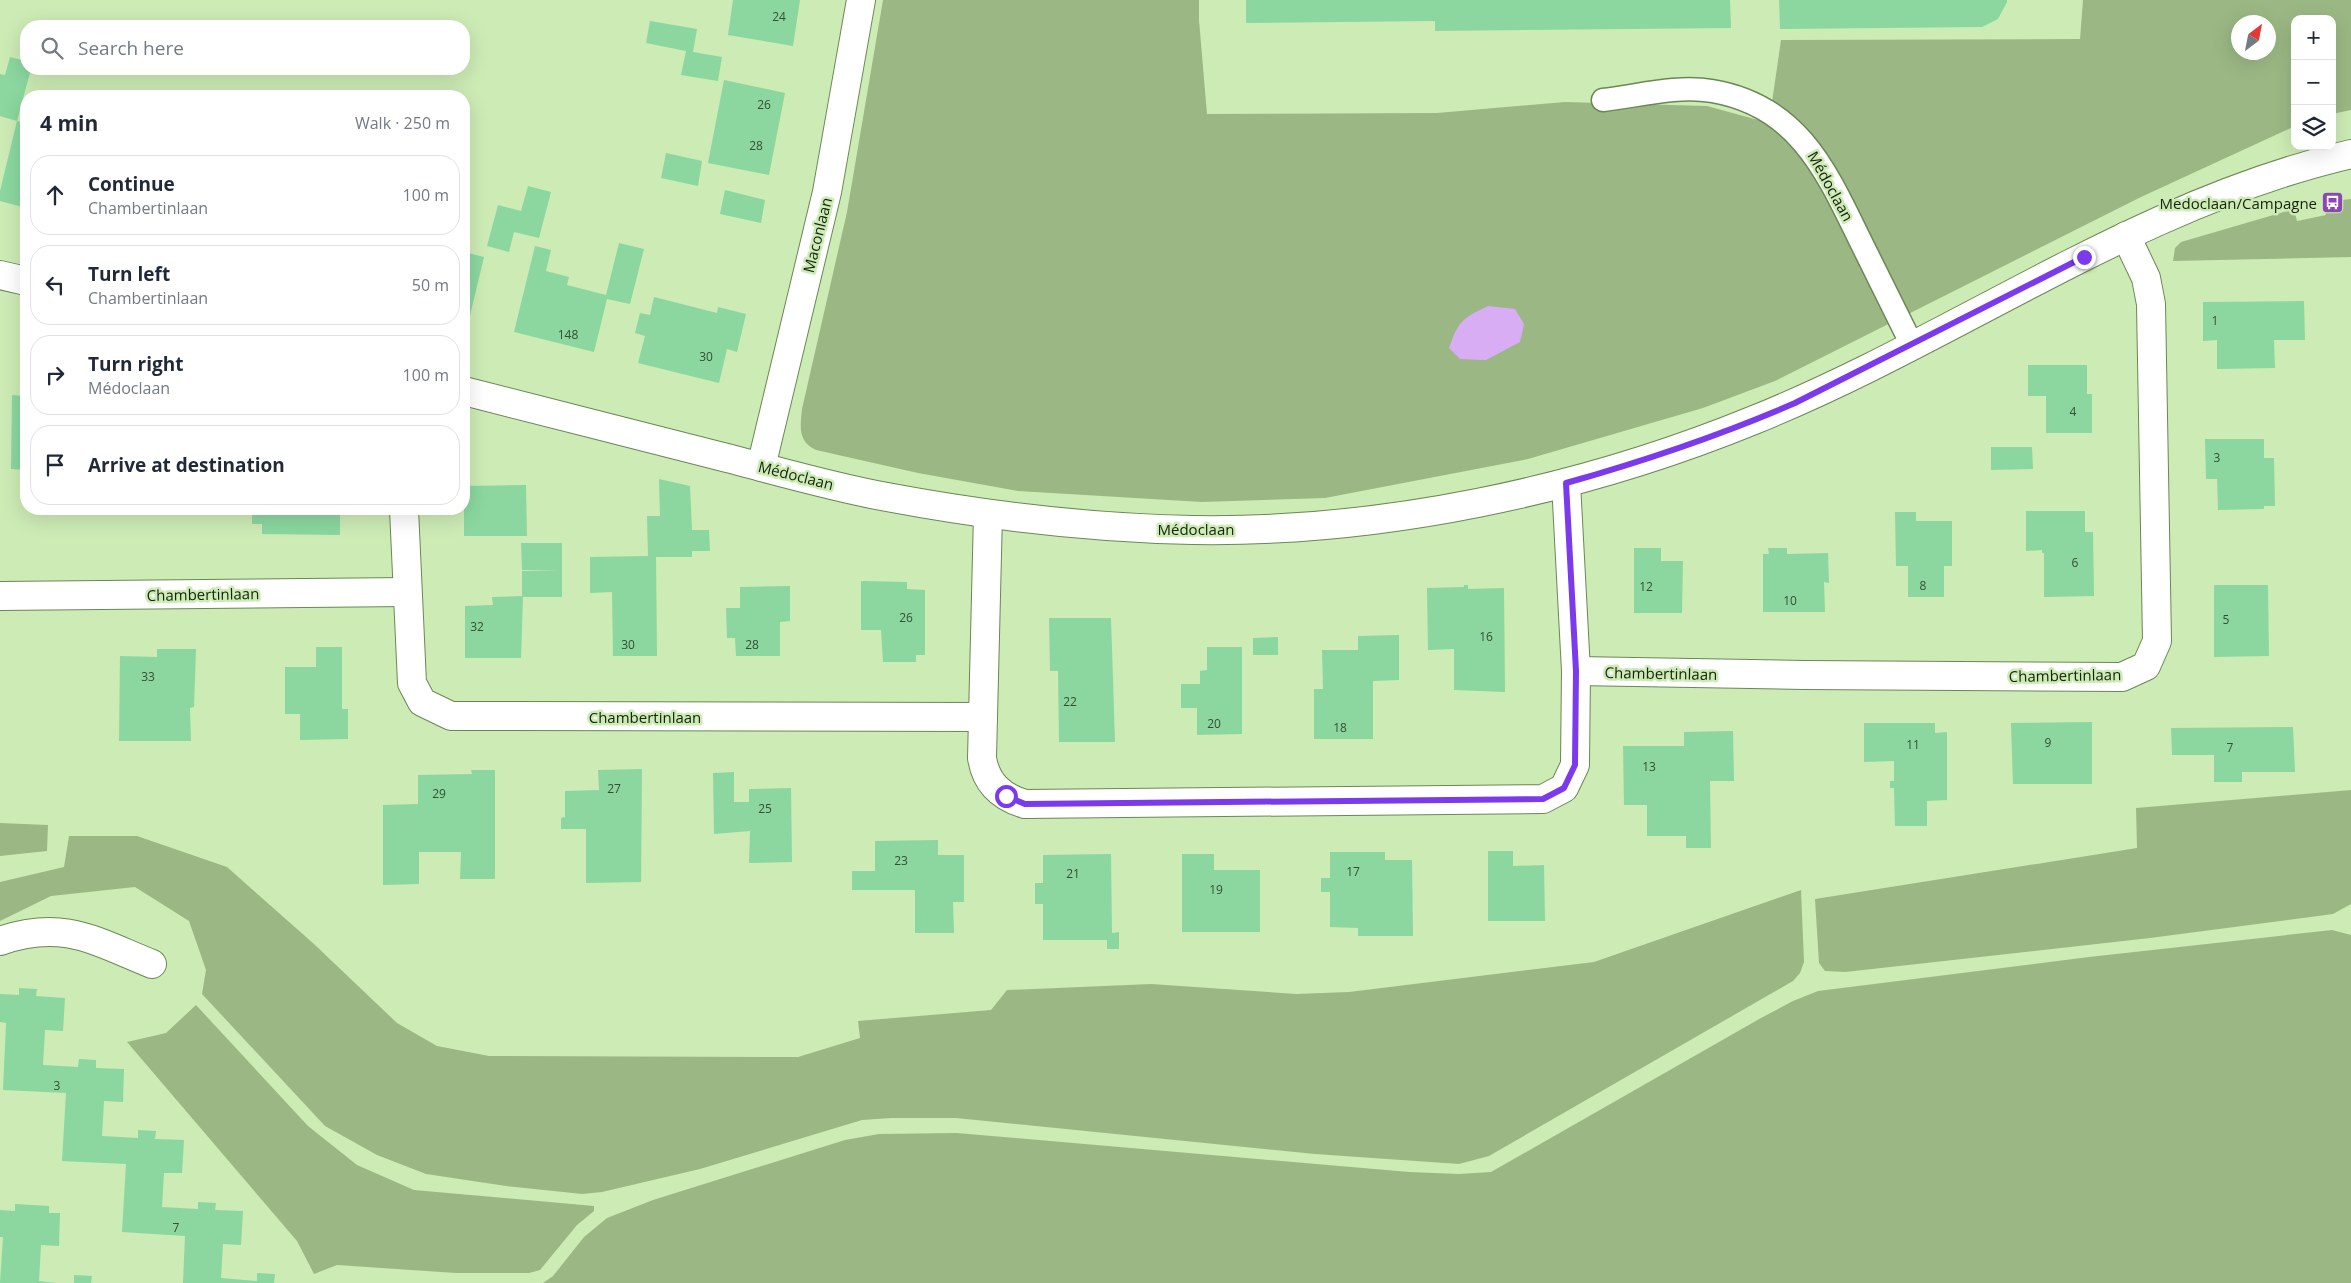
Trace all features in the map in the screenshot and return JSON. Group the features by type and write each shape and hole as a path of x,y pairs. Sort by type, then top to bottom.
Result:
{"street":[{"name":"Maconlaan","path":"761,467 827,192 861,0"},
{"name":"Médoclaan","path":"470,393 882,496 988,514 1097,526 1196,530 1294,527 1413,513 1499,498 1566,483 1625,466 1752,422 1912,345 2175,212 2273,175 2351,154"},
{"name":"Chambertinlaan","path":"1576,671 2122,677 2146,666 2157,641 2151,304 2146,278 2126,236"},
{"path":"0,275 20,280"},
{"path":"988,514 982,758 986,774 996,790 1006,796 1025,804 1543,799 1564,788 1575,765 1576,671 1566,483"},
{"name":"Chambertinlaan","path":"404,515 412,684 422,702 451,716 983,717"},
{"name":"Chambertinlaan","path":"0,596 407,592"},
{"path":"0,941 35,932 58,930 79,934 152,964"}],"lane":[{"name":"Médoclaan","path":"1603,100 1686,90 1711,91 1747,100 1788,126 1808,145 1832,182 1912,345"}],"green space":[{"path":"883,0 1199,0 1207,114 1437,113 1565,102 1707,106 1769,123 1781,40 2080,39 2083,0 2351,0 2351,110 2336,113 2336,15 2291,15 2291,128 2141,197 1775,381 1703,408 1528,459 1325,498 1202,502 1018,491 918,473 816,450 810,447 803,438 802,409 847,212"},
{"path":"2351,199 2351,257 2173,261 2175,248 2181,242 2294,209 2297,221 2326,215 2324,202"},
{"path":"2351,790 2351,904 2333,914 2150,938 1845,972 1825,971 1819,963 1815,899 2137,848 2136,808"},
{"path":"0,823 48,825 47,851 0,856"},
{"path":"69,836 137,836 227,867 314,944 397,1023 437,1046 489,1056 798,1057 860,1038 858,1021 991,1010 1007,990 1151,984 1296,994 1349,992 1594,962 1801,890 1804,962 1800,973 1793,981 1489,1156 1459,1164 1315,1154 956,1118 891,1118 862,1120 700,1169 602,1192 582,1194 506,1186 426,1174 377,1155 325,1126 202,994 206,970 189,921 135,887 51,896 0,921 0,882 64,867"},
{"path":"2332,930 2351,935 2351,1283 543,1283 553,1276 584,1237 607,1218 653,1200 845,1140 879,1134 957,1133 1409,1172 1459,1174 1491,1172 1761,1018 1793,1001 1818,991 2089,957"},
{"path":"196,1005 308,1126 357,1165 414,1190 594,1206 594,1211 577,1225 540,1270 529,1273 456,1273 337,1265 314,1274 297,1241 127,1042 166,1033"}],"shaded area":[{"path":"1488,306 1515,309 1524,324 1520,342 1486,360 1460,359 1449,348 1455,332 1467,317"}],"building":[{"path":"733,0 800,0 793,46 728,35"},
{"path":"1246,0 1730,0 1731,28 1435,31 1435,21 1246,23"},
{"path":"1779,0 2007,0 2007,2 1998,19 1982,27 1780,29"},
{"path":"650,21 697,29 693,52 722,57 718,81 681,75 686,51 646,43"},
{"path":"10,57 20,60 20,75 29,75 25,90 20,90 20,110 17,121 0,116 0,74 5,75"},
{"path":"724,80 785,93 769,175 708,163"},
{"path":"17,121 20,122 20,206 0,201 0,191"},
{"path":"666,153 702,161 698,186 661,178"},
{"path":"528,186 551,192 539,238 514,232 509,252 487,246 498,205 521,211"},
{"path":"725,190 765,200 761,223 720,214"},
{"path":"619,243 644,249 630,304 607,299 594,352 514,332 535,246 551,250 546,271 569,277 567,285 606,295"},
{"path":"470,254 484,257 470,316"},
{"path":"654,297 717,313 718,307 746,314 737,352 727,349 719,383 638,363 645,336 635,333 640,313 650,315"},
{"path":"2304,301 2305,340 2274,340 2275,368 2217,369 2217,340 2203,341 2203,302"},
{"path":"2028,365 2087,365 2087,394 2092,394 2092,433 2046,433 2046,396 2028,396"},
{"path":"12,395 20,396 20,470 11,469"},
{"path":"2205,439 2264,439 2264,458 2274,458 2275,506 2264,506 2264,509 2218,510 2217,479 2206,479"},
{"path":"1991,447 2032,447 2033,469 1991,470"},
{"path":"659,479 690,486 692,530 709,530 710,551 692,551 692,557 656,557 657,656 613,656 612,592 590,593 590,557 648,556 647,516 660,516"},
{"path":"526,485 527,536 464,536 464,515 470,515 470,486"},
{"path":"2026,511 2085,511 2085,532 2093,532 2094,596 2044,597 2044,553 2042,553 2042,550 2026,551"},
{"path":"1895,512 1916,512 1916,521 1952,521 1952,566 1944,566 1944,597 1908,597 1908,566 1896,566"},
{"path":"252,515 340,515 340,535 262,534 262,524 252,524"},
{"path":"521,543 562,543 562,570 522,570"},
{"path":"1634,548 1661,548 1661,561 1683,561 1682,613 1634,613"},
{"path":"1768,548 1787,548 1787,554 1828,553 1829,583 1824,582 1825,612 1763,612 1763,554 1769,554"},
{"path":"562,570 562,597 523,597 521,658 465,658 465,606 493,605 492,597 522,596 522,571"},
{"path":"861,581 907,582 907,589 925,590 925,655 916,655 916,662 883,662 881,630 861,630"},
{"path":"1464,585 1468,585 1468,589 1504,588 1505,692 1454,690 1454,649 1428,650 1427,588 1464,587"},
{"path":"2214,585 2268,585 2269,656 2214,657"},
{"path":"790,586 790,621 780,622 780,656 736,656 735,638 727,638 726,608 740,608 740,587"},
{"path":"1049,618 1111,618 1115,742 1059,742 1058,671 1050,671"},
{"path":"1399,635 1399,680 1373,681 1373,739 1314,739 1314,689 1323,689 1322,650 1358,650 1358,636"},
{"path":"1278,637 1278,655 1253,655 1253,638"},
{"path":"316,647 342,647 342,709 348,709 348,739 300,740 300,714 285,714 285,667 316,667"},
{"path":"1207,647 1242,647 1242,734 1197,735 1197,708 1181,708 1181,684 1200,684 1200,671 1207,670"},
{"path":"157,649 196,649 194,707 190,708 191,741 119,741 120,656 157,657"},
{"path":"2092,722 2092,784 2013,784 2011,723"},
{"path":"1864,723 1935,723 1935,733 1947,732 1947,800 1927,801 1927,826 1895,826 1894,788 1890,788 1890,781 1894,781 1894,761 1864,762"},
{"path":"2293,727 2295,772 2242,772 2242,782 2214,782 2214,755 2172,755 2171,728"},
{"path":"1733,731 1734,781 1710,781 1711,848 1686,848 1686,836 1647,836 1647,805 1624,805 1623,746 1684,746 1684,732"},
{"path":"642,769 641,882 586,883 586,829 561,829 561,818 565,817 565,791 599,790 598,770"},
{"path":"471,770 495,770 495,879 460,879 461,852 419,852 419,884 383,885 383,805 418,804 418,775 472,774"},
{"path":"734,772 734,802 749,802 749,789 791,788 792,862 749,863 750,831 714,834 713,773"},
{"path":"938,840 938,855 964,855 964,902 953,902 954,933 915,933 915,890 852,890 852,871 875,871 875,841"},
{"path":"1488,851 1513,851 1513,866 1544,865 1545,921 1488,921"},
{"path":"1330,852 1385,852 1385,860 1412,860 1413,936 1358,936 1358,928 1330,927 1330,892 1321,892 1321,878 1330,878"},
{"path":"1111,854 1112,933 1119,932 1119,949 1107,949 1107,940 1043,940 1043,904 1035,904 1035,883 1043,883 1043,855"},
{"path":"1182,854 1214,854 1214,870 1260,870 1260,932 1182,932"},
{"path":"19,988 37,989 36,996 65,998 63,1031 45,1030 43,1065 78,1067 79,1059 96,1060 96,1068 124,1069 123,1102 104,1101 102,1136 138,1138 138,1130 156,1131 155,1139 184,1140 182,1173 164,1173 162,1207 198,1209 198,1202 216,1203 215,1210 243,1211 241,1245 223,1244 221,1278 257,1281 257,1273 275,1274 274,1283 183,1283 185,1236 122,1232 126,1164 62,1161 66,1093 3,1090 6,1023 0,1022 0,994 19,995"},
{"path":"15,1204 49,1206 49,1213 60,1213 59,1246 41,1245 39,1281 56,1283 0,1283 3,1237 0,1237 0,1210 15,1211"},
{"path":"74,1275 92,1276 91,1283 74,1283"}],"place":[{"name":"Medoclaan/Campagne","path":"2333,203"}],"route":[{"path":"1006,796 1016,802 1025,804 1543,799 1564,788 1575,765 1576,671 1566,483 1625,466 1752,422 1843,380 2084,257"}]}
